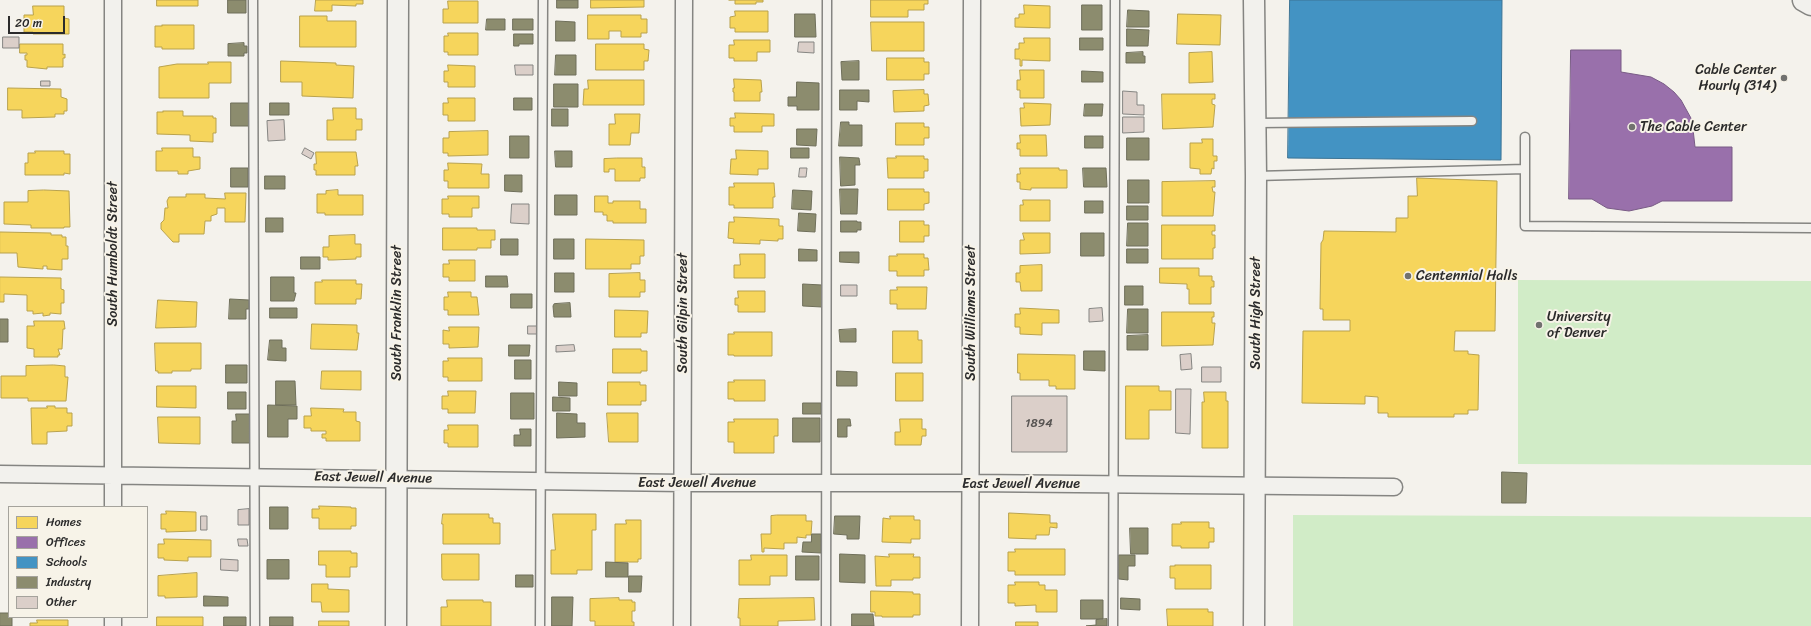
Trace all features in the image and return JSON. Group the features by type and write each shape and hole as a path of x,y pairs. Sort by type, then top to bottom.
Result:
{"main road":[{"path":"1804,0 1811,4"}],"street":[{"name":"South Humboldt Street","path":"113,0 113,506"},
{"name":"South Franklin Street","path":"396,626 398,0"},
{"name":"South Gilpin Street","path":"682,626 684,0"},
{"name":"South Williams Street","path":"970,626 972,0"},
{"name":"South High Street","path":"1254,0 1256,176 1256,485 1254,626"},
{"name":"East Jewell Avenue","path":"0,474 397,478 540,482 971,483 1394,487"}],"lane":[{"path":"253,0 256,477 255,626"},
{"path":"540,626 543,0"},
{"path":"826,626 827,0"},
{"path":"1113,626 1115,0"},
{"path":"1255,123 1472,121"},
{"path":"1525,137 1525,226 1811,228"},
{"path":"1256,176 1525,169"}],"green space":[{"path":"1518,280 1811,281 1811,465 1518,464"},
{"path":"1293,515 1811,517 1811,626 1293,626"}],"building: Homes":[{"path":"157,0 198,0 198,6 157,6"},
{"path":"316,0 363,0 363,4 356,4 356,6 332,5 332,11 315,11"},
{"path":"591,0 644,0 644,7 591,8"},
{"path":"735,0 763,0 763,2 756,2 756,4 735,4"},
{"path":"871,0 928,0 928,4 924,4 924,10 908,10 908,17 871,17"},
{"path":"448,1 478,1 478,23 443,23 443,9 448,9"},
{"path":"1024,5 1050,6 1050,28 1015,27 1015,18 1019,18 1019,14 1024,14"},
{"path":"33,6 64,6 64,18 69,19 69,34 33,34 33,32 24,32 24,15 33,15"},
{"path":"735,11 768,11 768,32 735,32 735,28 730,28 730,17 735,16"},
{"path":"1178,14 1221,15 1220,45 1177,44"},
{"path":"588,15 641,15 641,19 647,19 647,33 641,33 641,37 621,37 621,31 609,31 609,39 588,39"},
{"path":"300,16 327,16 327,21 356,21 356,47 300,47"},
{"path":"871,22 924,22 924,51 872,51"},
{"path":"194,25 194,49 162,49 162,47 155,47 155,26"},
{"path":"448,33 478,33 478,55 448,55 448,52 444,52 444,36 448,36"},
{"path":"1024,38 1050,38 1050,61 1022,60 1022,66 1020,66 1020,59 1015,59 1015,49 1019,49 1019,43 1024,43"},
{"path":"734,40 770,40 770,52 757,52 757,61 734,61 734,58 729,58 729,45 734,45"},
{"path":"20,44 63,44 63,55 65,54 65,58 63,58 63,67 47,67 47,69 27,67 25,55 27,55 27,53 20,53"},
{"path":"596,44 644,44 644,49 649,50 648,61 644,61 644,70 596,70"},
{"path":"1212,52 1213,82 1189,83 1189,53"},
{"path":"887,58 924,58 924,62 929,62 929,74 924,74 924,80 887,80"},
{"path":"281,61 336,63 336,65 354,66 353,98 302,96 302,82 281,82"},
{"path":"208,62 231,62 231,83 209,83 209,98 159,98 159,67 177,64 208,64"},
{"path":"448,65 475,66 475,87 448,87 448,82 444,82 444,71 448,71"},
{"path":"1020,70 1044,70 1044,98 1020,98 1020,90 1017,90 1017,80 1020,80"},
{"path":"734,79 761,80 762,92 760,92 760,101 734,101"},
{"path":"588,80 644,80 644,105 583,105 584,89 588,89"},
{"path":"8,88 61,89 61,97 67,99 67,111 64,111 64,114 55,114 55,117 22,118 22,110 8,110"},
{"path":"924,90 924,94 928,94 929,105 924,106 924,111 894,112 893,91"},
{"path":"1162,94 1215,94 1215,99 1212,99 1212,104 1215,105 1213,127 1163,129"},
{"path":"448,98 475,98 475,121 448,121 448,115 443,115 443,103 448,103"},
{"path":"1024,103 1051,104 1050,125 1021,126 1020,108 1024,108"},
{"path":"333,108 356,108 356,119 362,119 362,130 356,130 356,140 327,140 327,120 333,120"},
{"path":"183,111 183,116 213,116 213,118 216,118 216,133 213,133 213,142 190,141 190,135 157,134 157,112"},
{"path":"735,113 774,114 774,126 762,126 762,132 734,132 734,126 730,126 730,118 735,118"},
{"path":"615,114 640,114 639,133 631,133 630,145 609,145 609,124 615,124"},
{"path":"896,123 924,123 924,127 929,127 929,138 924,138 924,145 896,145"},
{"path":"488,131 488,155 448,156 448,153 443,153 443,138 449,138 449,132"},
{"path":"1020,135 1046,135 1047,156 1020,156 1020,149 1017,149 1017,143 1020,143"},
{"path":"1202,139 1213,139 1213,156 1217,156 1217,161 1214,161 1214,169 1212,168 1211,174 1200,174 1200,169 1190,168 1190,143 1202,143"},
{"path":"162,148 193,148 193,157 200,157 200,169 188,171 188,174 178,174 178,171 156,171 156,151 162,151"},
{"path":"736,150 768,151 768,169 758,169 758,175 730,174 731,159 736,159"},
{"path":"35,151 64,151 64,154 70,154 70,174 25,175 25,163 28,163 28,153 35,153"},
{"path":"316,152 356,152 358,166 355,166 355,175 316,175 314,164 316,164"},
{"path":"896,156 924,156 924,159 928,159 928,171 924,171 924,178 888,178 887,158 896,158"},
{"path":"642,158 642,167 645,167 645,178 640,178 640,181 615,181 615,169 609,169 609,172 604,172 604,159"},
{"path":"448,163 482,164 481,174 489,174 489,188 448,188 448,181 444,181 444,170 448,170"},
{"path":"1020,168 1059,168 1059,170 1067,170 1067,188 1031,188 1031,190 1020,189 1020,182 1017,182 1017,174 1020,174"},
{"name":"Centennial Halls","path":"1417,178 1497,181 1495,331 1455,331 1454,351 1468,351 1468,354 1479,355 1478,410 1468,410 1468,414 1454,414 1454,417 1388,417 1388,413 1378,413 1378,397 1365,396 1365,404 1302,403 1303,331 1350,331 1350,320 1323,320 1323,309 1320,309 1321,243 1323,240 1324,231 1396,232 1396,218 1408,218 1408,196 1417,196"},
{"path":"1215,181 1215,187 1212,187 1213,192 1215,192 1213,216 1162,216 1162,182"},
{"path":"734,183 774,183 775,197 773,197 773,208 734,208 734,205 729,205 729,187 734,187"},
{"path":"888,189 924,189 924,192 929,192 929,203 924,204 924,210 888,210"},
{"path":"338,190 338,195 363,195 363,215 325,215 325,213 317,213 317,194 326,194 326,191"},
{"path":"28,191 69,191 70,227 31,228 31,225 4,224 4,202 28,202"},
{"path":"225,193 246,193 245,222 225,222 225,208 217,208 217,214 211,216 211,221 205,221 204,234 179,234 179,242 173,242 161,229 161,223 164,220 165,208 168,208 167,201 169,197 186,197 186,194 205,194 205,198 225,199"},
{"path":"448,196 479,196 479,208 472,208 472,217 449,217 449,214 442,214 442,199 448,199"},
{"path":"595,196 608,196 608,203 613,203 613,201 640,201 640,209 646,209 646,223 613,223 613,221 607,221 607,215 603,215 603,212 595,212"},
{"path":"1023,200 1050,200 1050,221 1020,221 1020,205 1023,205"},
{"path":"734,217 779,219 779,226 783,226 783,239 778,239 778,241 760,240 760,244 733,243 734,239 728,238 729,222 734,222"},
{"path":"900,221 924,221 924,225 929,225 929,236 924,236 924,242 900,242"},
{"path":"1162,225 1215,225 1215,231 1212,231 1212,235 1215,235 1213,259 1162,259"},
{"path":"443,228 477,228 477,230 495,230 495,240 491,240 491,248 477,248 477,250 443,250"},
{"path":"0,232 51,233 51,235 62,235 62,237 66,237 68,259 62,259 62,270 47,269 47,266 43,266 43,269 18,267 17,253 0,253"},
{"path":"1023,233 1050,233 1050,253 1020,254 1020,240 1024,240"},
{"path":"355,235 355,244 361,244 361,257 356,257 356,259 328,260 328,257 323,257 323,247 329,247 329,236"},
{"path":"586,239 644,240 644,256 640,256 640,264 631,264 631,269 586,269"},
{"path":"740,254 765,254 765,278 734,278 734,265 740,265"},
{"path":"897,254 924,254 924,258 928,258 929,270 924,270 924,276 897,276 897,271 889,271 889,256 897,256"},
{"path":"449,260 475,260 475,281 449,281 449,277 443,277 443,264 449,264"},
{"path":"1042,265 1042,291 1021,291 1020,282 1016,282 1016,273 1020,273 1020,266"},
{"path":"1160,268 1199,268 1199,276 1212,276 1214,287 1211,287 1211,304 1189,304 1189,289 1187,289 1187,284 1160,283"},
{"path":"640,273 640,280 645,280 645,292 640,292 640,297 609,297 609,274"},
{"path":"0,277 61,278 61,289 64,290 64,303 61,303 61,314 50,313 50,315 43,316 43,313 33,314 33,311 27,311 27,295 4,294 4,302 0,302"},
{"path":"322,280 356,280 356,284 362,284 361,299 356,299 356,304 315,304 315,282 322,282"},
{"path":"897,287 927,287 926,309 897,309 897,304 890,304 890,290 897,290"},
{"path":"738,291 765,291 765,312 738,312 738,305 735,305 735,298 738,298"},
{"path":"448,292 471,292 471,297 477,297 479,315 448,315 448,310 444,310 444,297 448,297"},
{"path":"158,300 197,302 196,327 156,328"},
{"path":"1020,308 1059,310 1059,323 1042,323 1042,335 1020,334 1020,327 1015,327 1015,314 1020,314"},
{"path":"615,310 648,311 647,333 641,333 641,337 615,337"},
{"path":"1162,312 1214,312 1214,317 1212,317 1212,323 1215,323 1213,345 1162,346"},
{"path":"34,321 64,321 65,329 63,329 62,349 58,349 60,355 58,355 58,357 34,357 34,349 27,348 27,326 34,326"},
{"path":"312,324 357,325 357,333 359,333 357,350 311,349"},
{"path":"449,327 479,327 478,347 449,348 449,344 443,344 443,330 449,331"},
{"path":"893,331 918,331 918,340 922,340 922,363 893,363"},
{"path":"734,332 772,332 772,356 728,355 728,334 734,334"},
{"path":"155,343 201,343 201,369 191,369 191,371 172,371 172,373 158,373 158,371 156,371"},
{"path":"613,349 641,349 641,351 647,351 647,371 641,371 641,373 613,373"},
{"path":"1018,354 1075,355 1075,389 1056,389 1056,386 1049,386 1049,380 1020,380 1020,373 1018,373"},
{"path":"448,358 482,358 482,381 448,381 448,377 443,377 443,361 448,361"},
{"path":"26,366 65,366 65,377 68,377 66,401 28,401 28,398 1,398 1,376 26,376"},
{"path":"322,371 361,371 361,390 321,389"},
{"path":"896,373 923,373 923,401 896,401"},
{"path":"734,380 765,380 765,401 734,401 734,399 728,399 728,382 734,382"},
{"path":"608,382 640,382 640,385 646,385 646,401 641,401 641,405 608,405"},
{"path":"157,386 196,386 196,408 157,407"},
{"path":"1126,386 1159,386 1159,391 1171,391 1171,410 1149,410 1149,439 1126,439"},
{"path":"448,391 476,391 475,413 448,413 448,409 442,409 442,396 448,396"},
{"path":"1204,392 1226,392 1226,401 1228,401 1228,448 1202,448 1202,402 1204,402"},
{"path":"47,406 67,408 67,413 72,413 72,426 67,426 67,431 47,432 47,444 32,444 31,408 47,408"},
{"path":"311,408 344,409 343,412 356,412 356,421 360,422 360,441 326,441 326,438 322,438 322,434 326,434 326,431 311,431 311,428 304,428 304,416 311,416"},
{"path":"607,413 638,413 638,442 609,442"},
{"path":"158,417 200,417 200,444 159,443"},
{"path":"734,419 778,419 778,436 774,436 774,453 734,453 734,442 728,442 728,422 734,422"},
{"path":"900,419 922,419 922,429 926,429 926,436 922,436 921,445 895,445 895,432 900,432"},
{"path":"448,425 478,425 478,447 448,447 448,443 444,443 444,430 448,430"},
{"path":"319,506 356,508 356,526 351,526 351,529 319,529 319,518 312,518 312,509 319,509"},
{"path":"166,511 196,512 196,531 166,532 166,529 161,529 161,514 166,514"},
{"path":"1009,513 1050,515 1050,523 1057,523 1057,528 1050,527 1049,535 1036,535 1036,539 1009,538"},
{"path":"443,514 489,514 489,518 493,518 493,523 500,523 500,544 443,544"},
{"path":"553,514 596,514 596,530 592,530 592,570 577,570 577,574 551,574 551,550 555,550"},
{"path":"806,515 806,521 812,521 811,535 806,535 806,538 797,537 797,543 784,543 784,549 764,548 764,552 762,552 761,534 771,534 771,516"},
{"path":"890,516 914,516 914,520 920,520 920,539 911,539 911,543 882,542 883,518 890,519"},
{"path":"626,520 641,520 641,559 638,559 638,562 615,562 615,524 626,524"},
{"path":"1181,522 1209,522 1209,528 1214,528 1214,542 1209,542 1209,548 1181,548 1181,546 1172,546 1172,524 1181,524"},
{"path":"164,539 211,540 211,557 188,557 188,561 164,560 164,558 158,558 158,544 164,544"},
{"path":"1015,549 1065,549 1065,575 1015,575 1015,571 1008,571 1008,552 1015,552"},
{"path":"319,551 351,551 351,553 357,553 357,567 350,567 350,577 326,577 326,565 319,565"},
{"path":"442,554 479,554 479,580 443,580"},
{"path":"889,554 914,554 913,557 920,557 920,578 913,578 913,580 891,580 891,586 876,586 875,556 889,557"},
{"path":"751,555 787,555 787,576 770,576 770,585 739,585 739,560 751,560"},
{"path":"1211,565 1211,589 1175,589 1175,578 1170,578 1170,566"},
{"path":"197,573 197,597 165,598 165,596 158,596 158,576"},
{"path":"1015,582 1039,582 1039,585 1045,585 1045,590 1057,590 1057,612 1036,612 1036,605 1015,606 1015,603 1008,603 1008,585 1015,585"},
{"path":"312,584 328,584 328,589 349,590 349,612 322,612 321,602 312,602"},
{"path":"871,591 913,592 913,594 920,594 920,615 913,615 913,617 875,616 875,612 871,612"},
{"path":"619,598 619,600 632,600 632,602 635,602 635,611 632,611 632,622 634,622 634,626 595,626 595,621 590,621 590,599"},
{"path":"814,598 815,620 778,621 778,626 740,626 740,618 738,618 739,599"},
{"path":"447,600 483,600 483,602 491,602 491,626 441,626 441,607 447,607"},
{"path":"1167,609 1208,609 1208,612 1213,612 1213,626 1168,626"},
{"path":"157,617 203,617 203,626 157,626"},
{"path":"37,620 68,620 68,626 30,626 30,623 37,623"},
{"path":"319,621 349,621 349,626 319,626"},
{"path":"1016,622 1038,622 1038,626 1016,626"}],"building: Offices":[{"name":"The Cable Center","path":"1571,50 1621,50 1621,72 1651,77 1664,84 1674,92 1681,100 1692,120 1695,147 1732,147 1732,201 1662,201 1652,206 1629,211 1607,208 1592,199 1569,199"}],"building: Schools":[{"path":"1290,0 1502,0 1501,160 1288,158"}],"building: Industry":[{"path":"228,0 246,0 246,13 228,13"},
{"path":"557,0 578,0 578,8 557,8"},
{"path":"1082,5 1102,5 1102,30 1082,30"},
{"path":"1128,10 1149,11 1149,27 1127,27"},
{"path":"795,14 815,14 816,37 795,37"},
{"path":"487,19 505,19 505,30 486,30"},
{"path":"513,19 533,19 533,30 513,30"},
{"path":"556,21 575,22 575,41 556,41"},
{"path":"1127,29 1149,30 1148,46 1127,46"},
{"path":"514,34 533,34 533,44 519,44 519,46 514,46"},
{"path":"1080,38 1103,38 1103,50 1080,50"},
{"path":"244,43 244,46 247,46 247,53 244,53 244,56 228,56 228,44"},
{"path":"1143,52 1143,56 1145,56 1145,63 1126,63 1126,53"},
{"path":"556,55 576,55 576,75 555,75"},
{"path":"859,61 859,80 842,80 841,62"},
{"path":"1082,71 1103,72 1103,82 1082,82"},
{"path":"797,82 819,83 819,110 797,110 797,106 788,106 788,97 796,97"},
{"path":"554,84 578,84 578,107 554,107"},
{"path":"840,90 869,90 869,102 857,101 857,110 840,110"},
{"path":"514,98 532,98 532,110 514,110"},
{"path":"231,103 251,103 251,126 231,126"},
{"path":"270,103 289,103 289,115 270,115"},
{"path":"1085,104 1103,104 1102,116 1084,116"},
{"path":"552,109 568,109 568,126 552,126"},
{"path":"841,122 849,122 849,125 862,125 862,146 839,146"},
{"path":"797,129 817,129 816,146 797,145"},
{"path":"510,136 529,136 529,158 510,158"},
{"path":"1085,136 1103,136 1103,148 1085,148"},
{"path":"1127,138 1149,138 1149,160 1127,160"},
{"path":"791,148 809,148 809,158 791,158"},
{"path":"555,151 572,151 572,167 556,167"},
{"path":"840,157 859,158 860,165 855,165 855,185 841,186"},
{"path":"231,168 248,168 248,187 231,187"},
{"path":"1083,168 1106,168 1107,187 1084,187"},
{"path":"505,175 522,175 522,192 505,191"},
{"path":"265,176 285,176 285,189 265,189"},
{"path":"1128,180 1149,180 1149,203 1128,203"},
{"path":"840,189 858,189 857,214 841,214"},
{"path":"793,190 812,191 811,210 792,209"},
{"path":"555,195 577,195 577,215 555,215"},
{"path":"1085,201 1103,201 1103,213 1085,213"},
{"path":"1127,206 1148,206 1148,220 1127,220"},
{"path":"799,213 816,214 815,232 798,231"},
{"path":"266,218 283,218 283,232 266,232"},
{"path":"841,221 861,222 861,230 857,230 857,232 841,232"},
{"path":"1128,223 1148,223 1148,246 1127,246"},
{"path":"1081,233 1104,233 1104,256 1081,256"},
{"path":"501,239 518,239 518,255 501,255"},
{"path":"554,239 574,239 574,259 554,259"},
{"path":"799,249 817,250 817,261 799,261"},
{"path":"1127,249 1148,249 1148,263 1127,263"},
{"path":"840,252 859,252 859,263 840,262"},
{"path":"301,257 320,257 320,269 301,269"},
{"path":"555,273 574,273 574,292 555,292"},
{"path":"486,276 507,276 508,287 486,287"},
{"path":"271,277 294,277 294,293 296,293 294,301 271,301"},
{"path":"803,284 822,285 822,307 803,306"},
{"path":"1125,286 1143,286 1143,305 1125,305"},
{"path":"511,294 532,294 532,308 511,308"},
{"path":"230,299 249,300 249,309 246,309 246,319 229,319"},
{"path":"570,303 571,317 554,317 554,304"},
{"path":"270,308 297,308 297,318 270,318"},
{"path":"1128,309 1148,309 1148,333 1127,333"},
{"path":"0,319 8,319 8,342 0,342"},
{"path":"856,329 856,342 840,342 839,330"},
{"path":"1148,335 1148,350 1127,350 1127,336"},
{"path":"270,340 282,340 282,348 286,348 286,361 268,360"},
{"path":"509,345 530,345 529,356 509,356"},
{"path":"1084,351 1105,351 1105,371 1084,370"},
{"path":"515,360 531,360 531,379 515,379"},
{"path":"226,365 247,365 247,383 226,383"},
{"path":"837,371 857,372 857,386 837,386"},
{"path":"276,381 295,381 296,405 276,405"},
{"path":"559,382 577,383 577,396 559,396"},
{"path":"228,392 246,392 246,409 228,409"},
{"path":"511,393 534,393 534,419 511,419"},
{"path":"553,397 570,398 570,411 553,411"},
{"path":"803,403 821,403 821,414 803,414"},
{"path":"268,405 297,406 297,419 288,419 288,437 268,437"},
{"path":"557,413 577,414 577,423 585,423 585,437 557,438"},
{"path":"236,414 250,414 250,443 232,443 232,421 236,421"},
{"path":"793,418 820,418 820,442 793,442"},
{"path":"838,419 850,419 851,426 847,426 847,437 838,437"},
{"path":"520,429 531,429 531,446 514,446 514,435 520,435"},
{"path":"1502,472 1527,473 1526,503 1502,503"},
{"path":"270,507 288,507 288,529 270,529"},
{"path":"835,516 860,516 859,539 847,539 847,535 834,534"},
{"path":"1130,528 1148,528 1148,554 1131,554"},
{"path":"812,534 821,534 821,553 802,552 803,542 811,542"},
{"path":"840,554 865,555 865,583 840,582"},
{"path":"1119,555 1135,555 1135,566 1128,566 1128,580 1119,579"},
{"path":"796,556 819,556 819,580 796,580"},
{"path":"267,560 289,560 289,579 267,579"},
{"path":"606,562 628,563 628,577 606,577"},
{"path":"516,575 533,575 533,587 516,587"},
{"path":"629,576 642,576 641,592 629,592"},
{"path":"204,596 228,597 228,606 204,606"},
{"path":"552,597 573,597 572,626 552,626"},
{"path":"1121,598 1140,599 1140,610 1121,609"},
{"path":"1081,600 1103,600 1103,619 1081,619"},
{"path":"0,613 8,613 8,618 12,618 12,626 0,626"},
{"path":"852,614 873,614 874,626 852,626"},
{"path":"224,617 246,617 246,626 224,626"},
{"path":"270,617 293,617 293,626 270,626"},
{"path":"1107,619 1107,626 1086,626 1096,625 1096,620"}],"building: Other":[{"path":"3,37 19,37 19,48 3,48"},
{"path":"799,42 814,42 814,53 798,52"},
{"path":"515,65 533,65 533,75 516,75"},
{"path":"41,81 50,81 50,86 41,86"},
{"path":"1123,91 1137,92 1137,105 1144,105 1144,115 1123,114"},
{"path":"1123,117 1144,117 1144,132 1123,133"},
{"path":"284,120 285,140 268,141 267,121"},
{"path":"305,148 314,153 311,159 302,154"},
{"path":"800,168 807,168 806,177 799,177"},
{"path":"512,204 529,204 529,224 511,223"},
{"path":"841,285 857,285 857,296 841,296"},
{"path":"1102,308 1103,321 1089,322 1089,309"},
{"path":"528,326 537,326 537,334 528,334"},
{"path":"574,345 575,351 556,352 556,346"},
{"path":"1191,354 1192,369 1181,370 1180,355"},
{"path":"1202,367 1221,367 1221,382 1202,382"},
{"path":"1176,389 1191,389 1190,434 1176,433"},
{"path":"1012,396 1067,396 1067,452 1012,452"},
{"path":"249,509 249,525 238,525 238,510"},
{"path":"201,516 207,516 207,530 201,530"},
{"path":"238,539 247,539 248,546 239,546"},
{"path":"221,559 238,560 238,571 221,570"}],"place":[{"name":"Cable Center Hourly (314)","path":"1784,78"},
{"name":"The Cable Center","path":"1632,127"},
{"name":"Centennial Halls","path":"1408,276"},
{"name":"University of Denver","path":"1539,325"}]}
